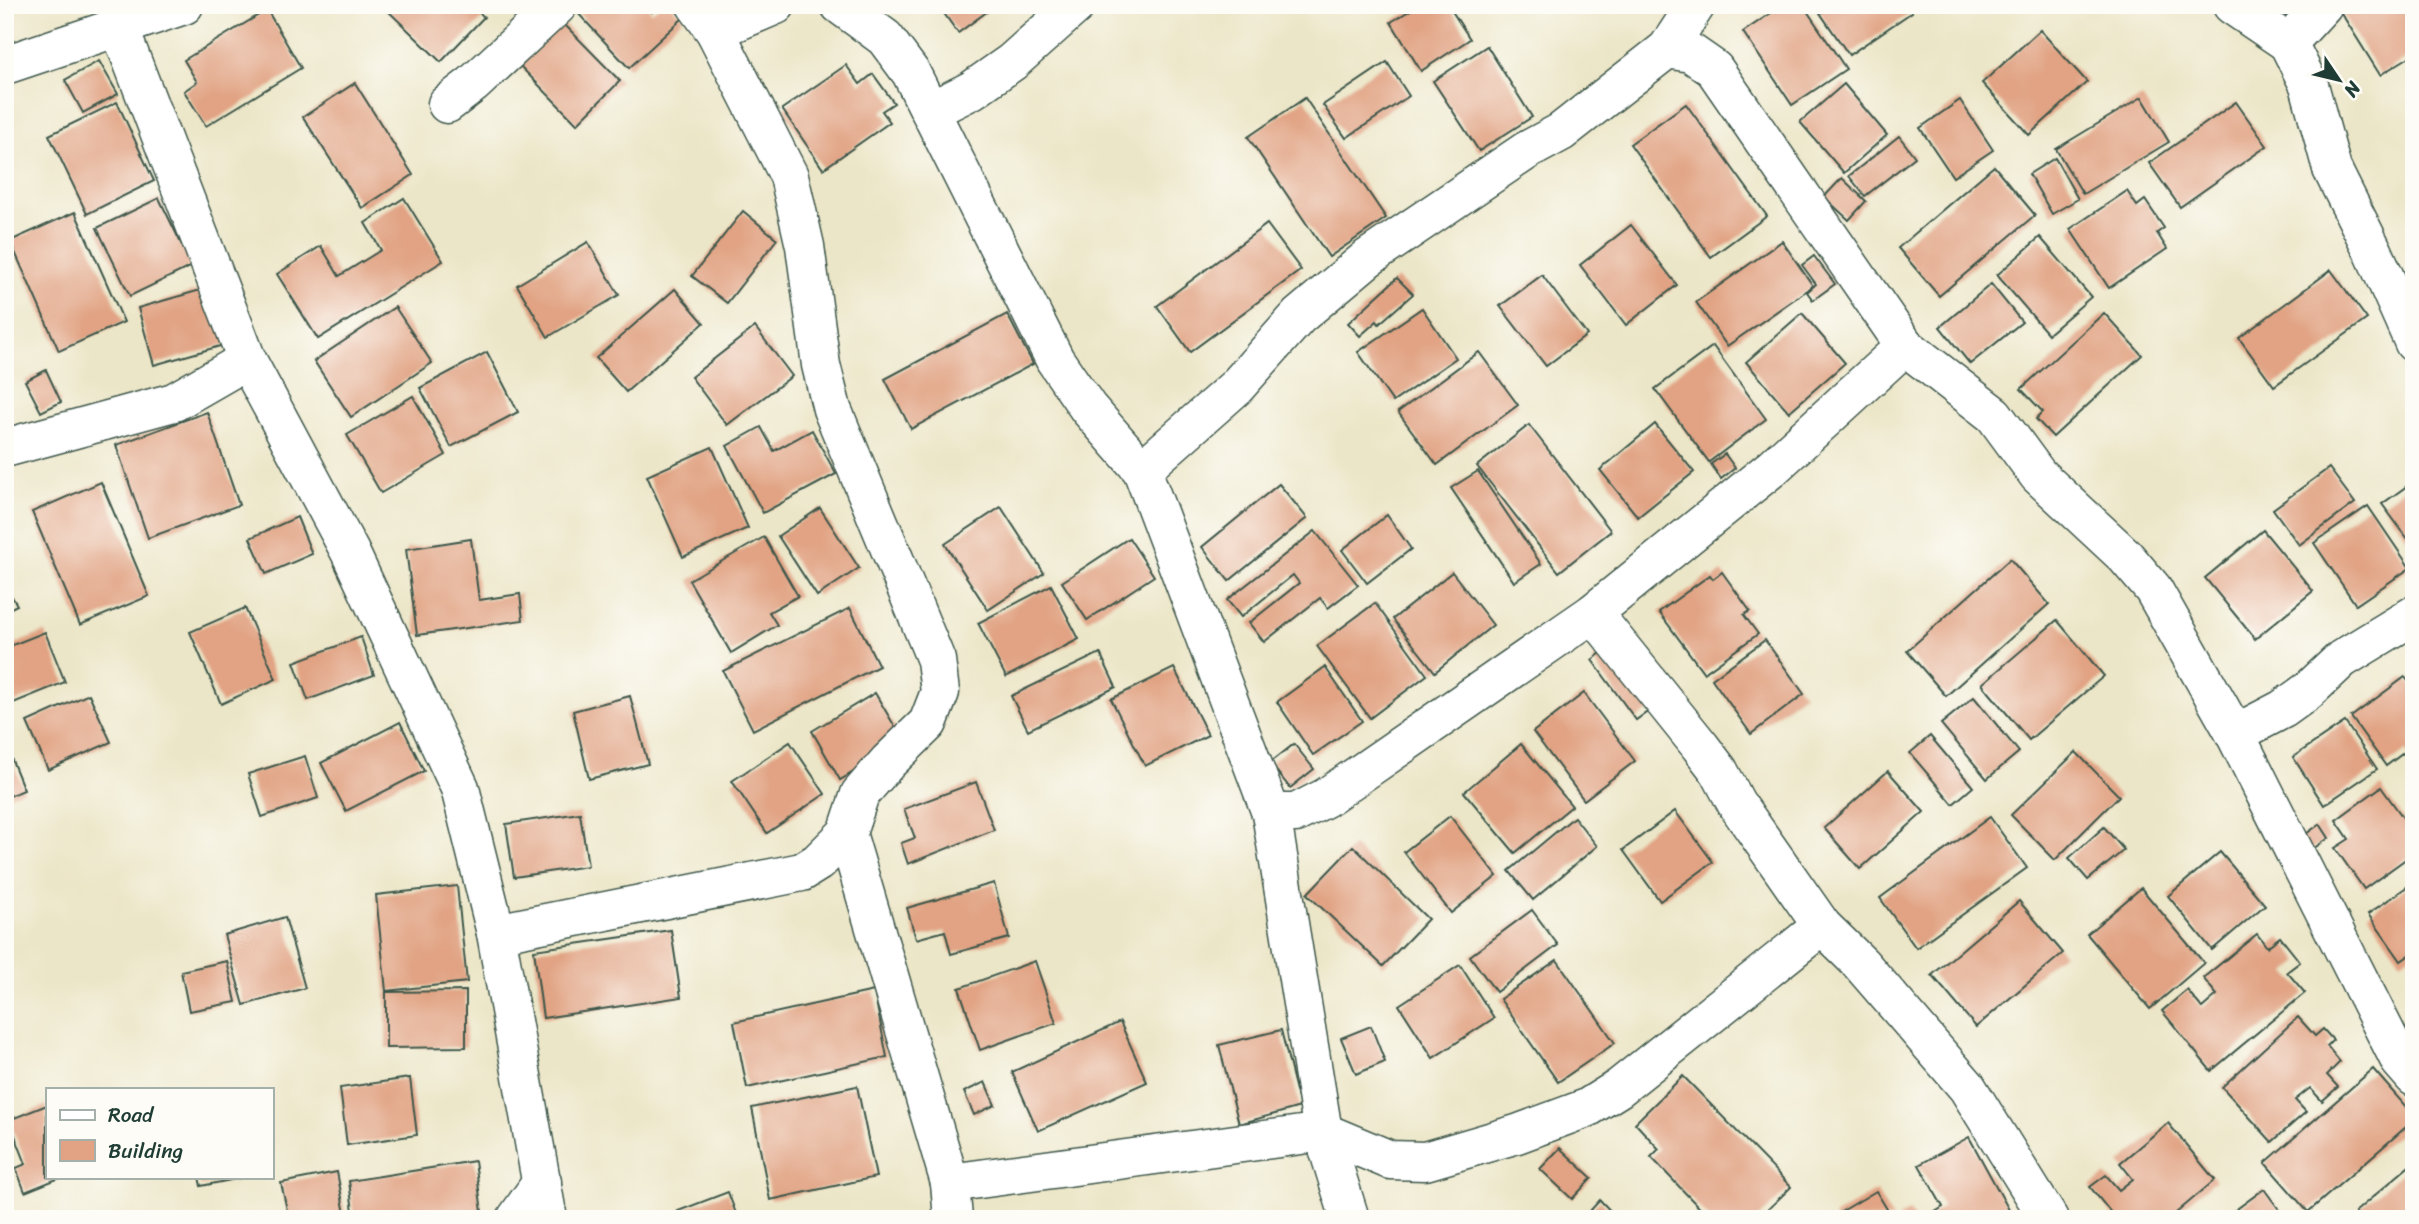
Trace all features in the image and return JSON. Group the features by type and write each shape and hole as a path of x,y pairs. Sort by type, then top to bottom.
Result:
{"street":[{"path":"5,65 184,5"},
{"path":"447,104 473,84 558,5"},
{"path":"496,933 802,872 818,862 847,833 860,794 928,723 940,692 936,660 832,409 821,365 805,246 789,176 706,18 776,5"},
{"path":"840,5 885,38 911,73 932,110 1055,360 1088,408 1142,470 1271,813 1324,1132 1350,1219"},
{"path":"932,110 972,90 1012,62 1076,5"},
{"path":"1142,470 1236,387 1299,316 1368,258 1526,151 1561,132 1667,48 1696,5"},
{"path":"2232,5 2288,43 2309,85 2332,169 2374,253 2414,343"},
{"path":"2288,43 2323,5"},
{"path":"119,27 247,360 350,552 460,788 496,933 545,1200 516,1219"},
{"path":"1667,48 1691,53 1714,69 1905,346 1994,415 2038,475 2125,556 2153,589 2235,734 2400,1061 2414,1077"},
{"path":"1271,813 1296,813 1325,798 1593,612 1772,468 1905,346"},
{"path":"5,448 174,402 247,360"},
{"path":"1593,612 1719,771 1736,803 1822,926 1861,964 1967,1087 2049,1219"},
{"path":"2235,734 2283,709 2308,691 2342,659 2414,615"},
{"path":"847,833 952,1201 1324,1132 1390,1160 1426,1161 1517,1134 1587,1108 1619,1088 1822,926"}],"building":[{"path":"382,5 471,5 484,17 441,62"},
{"path":"582,5 646,5 652,12 660,5 671,5 683,18 629,68 576,11"},
{"path":"938,5 996,5 958,33"},
{"path":"1419,5 1448,5 1470,39 1421,71 1391,22"},
{"path":"1783,5 1803,5 1846,69 1792,105 1743,32"},
{"path":"1907,5 1912,12 1849,55 1816,7"},
{"path":"2256,5 2285,5 2262,17"},
{"path":"2350,5 2414,5 2414,54 2380,75 2340,11"},
{"path":"267,10 301,68 206,126 184,91 197,82 184,60"},
{"path":"563,23 620,81 577,124 520,66"},
{"path":"2040,30 2087,82 2029,135 1982,83"},
{"path":"1487,46 1532,117 1479,151 1433,81"},
{"path":"99,61 118,94 83,113 65,80"},
{"path":"1387,62 1409,96 1346,138 1323,105"},
{"path":"846,65 860,84 873,74 894,103 882,111 890,122 823,169 782,109"},
{"path":"355,83 413,175 362,208 303,117"},
{"path":"1844,84 1887,135 1844,173 1800,122"},
{"path":"2142,97 2169,142 2083,194 2056,149"},
{"path":"1305,98 1386,218 1329,257 1248,137"},
{"path":"1960,100 1993,150 1953,177 1920,128"},
{"path":"117,102 154,181 87,214 49,135"},
{"path":"2236,102 2267,146 2180,207 2149,163"},
{"path":"1686,104 1767,216 1711,257 1630,144"},
{"path":"1899,136 1915,157 1865,196 1849,176"},
{"path":"2055,158 2078,199 2052,214 2029,174"},
{"path":"1994,166 2035,215 1939,296 1898,248"},
{"path":"1842,178 1866,201 1849,220 1824,197"},
{"path":"2127,191 2137,206 2145,200 2164,228 2157,233 2167,249 2109,288 2070,229"},
{"path":"159,198 192,266 130,296 97,228"},
{"path":"404,198 443,261 318,339 277,274 321,246 339,276 381,250 365,223"},
{"path":"743,211 777,239 727,303 692,276"},
{"path":"75,212 124,322 59,351 10,241"},
{"path":"1267,224 1301,270 1190,352 1157,306"},
{"path":"1631,225 1677,285 1626,325 1580,265"},
{"path":"2040,237 2091,297 2048,334 1997,275"},
{"path":"1782,241 1813,286 1727,346 1696,302"},
{"path":"588,242 619,295 548,337 517,285"},
{"path":"1814,256 1835,284 1813,300 1807,292 1816,284 1802,265"},
{"path":"2331,270 2367,319 2274,386 2239,338"},
{"path":"1542,275 1587,335 1546,366 1500,306"},
{"path":"1397,278 1413,294 1379,324 1377,321 1360,336 1348,323"},
{"path":"1991,284 2022,322 1970,364 1940,327"},
{"path":"211,287 227,344 154,365 138,308"},
{"path":"675,289 704,323 626,392 596,358"},
{"path":"395,307 432,363 351,417 314,361"},
{"path":"1422,308 1456,358 1393,402 1358,352"},
{"path":"1802,313 1845,363 1789,412 1746,362"},
{"path":"2104,313 2142,355 2053,437 2036,419 2043,412 2021,389"},
{"path":"1007,314 1033,364 911,429 885,379"},
{"path":"755,327 792,376 727,425 691,377"},
{"path":"1713,346 1766,419 1709,462 1655,389"},
{"path":"487,352 518,412 451,447 420,388"},
{"path":"1479,352 1518,405 1437,465 1398,412"},
{"path":"46,370 61,402 41,412 25,381"},
{"path":"413,396 446,455 381,493 347,435"},
{"path":"207,412 239,505 148,538 116,445"},
{"path":"1655,424 1694,472 1638,517 1600,470"},
{"path":"1529,425 1611,531 1559,572 1477,466"},
{"path":"761,427 774,451 812,430 836,474 763,513 727,446"},
{"path":"712,447 748,528 683,557 647,476"},
{"path":"1725,454 1735,468 1721,479 1711,464"},
{"path":"2329,468 2355,503 2299,545 2273,509"},
{"path":"1478,471 1541,564 1514,582 1451,488"},
{"path":"2414,481 2414,547 2382,504"},
{"path":"101,482 149,596 80,625 32,512"},
{"path":"1279,484 1307,518 1229,581 1202,547"},
{"path":"2368,506 2410,568 2356,605 2314,543"},
{"path":"1001,507 1044,573 988,610 945,544"},
{"path":"820,508 859,568 817,596 778,536"},
{"path":"1387,515 1411,549 1367,583 1342,550"},
{"path":"297,517 312,554 266,574 250,538"},
{"path":"2263,530 2313,591 2255,639 2205,578"},
{"path":"1315,531 1358,585 1328,608 1320,598 1264,642 1249,623 1299,583 1293,575 1241,617 1227,600"},
{"path":"764,537 798,596 769,612 777,625 731,653 689,580"},
{"path":"1129,538 1154,576 1087,620 1062,582"},
{"path":"471,539 479,600 520,594 523,620 417,635 406,549"},
{"path":"2010,559 2049,604 1946,696 1907,651"},
{"path":"1452,572 1493,625 1435,672 1393,619"},
{"path":"1722,572 1750,611 1744,615 1758,634 1704,673 1659,612 1710,575 1713,579"},
{"path":"5,585 17,605 5,611"},
{"path":"1051,585 1079,639 1006,677 978,623"},
{"path":"1375,603 1427,675 1370,718 1317,646"},
{"path":"245,608 276,679 221,704 190,632"},
{"path":"850,608 879,666 753,730 723,671"},
{"path":"2057,620 2104,676 2029,740 1982,684"},
{"path":"45,632 65,682 11,704 5,689 5,648"},
{"path":"361,637 374,675 308,700 294,662"},
{"path":"1765,640 1804,694 1751,734 1712,679"},
{"path":"1609,647 1653,708 1636,720 1592,660"},
{"path":"1100,653 1116,687 1028,730 1011,696"},
{"path":"1325,667 1362,721 1313,755 1277,702"},
{"path":"1174,668 1208,735 1145,766 1111,699"},
{"path":"2405,677 2414,689 2414,758 2406,751 2386,766 2351,717"},
{"path":"875,693 904,742 840,780 812,731"},
{"path":"1584,693 1635,761 1584,800 1533,732"},
{"path":"89,694 111,742 48,770 27,722"},
{"path":"630,696 648,764 589,779 573,711"},
{"path":"1974,697 2019,752 1987,779 1941,724"},
{"path":"400,722 424,771 346,811 321,763"},
{"path":"2345,722 2377,769 2324,805 2293,757"},
{"path":"1930,736 1973,787 1953,804 1910,753"},
{"path":"790,742 825,794 767,833 732,781"},
{"path":"1294,744 1314,769 1290,788 1270,763"},
{"path":"1521,744 1572,806 1515,853 1464,792"},
{"path":"2076,752 2119,796 2055,860 2011,815"},
{"path":"9,753 24,790 5,798 5,755"},
{"path":"305,756 318,798 262,817 248,774"},
{"path":"1888,771 1924,812 1860,869 1824,828"},
{"path":"976,782 994,830 908,864 901,843 915,838 904,809"},
{"path":"2381,787 2414,833 2414,853 2364,889 2335,848 2349,839 2336,820"},
{"path":"1675,811 1713,862 1660,901 1623,850"},
{"path":"580,813 588,866 514,877 506,824"},
{"path":"1450,816 1497,876 1451,913 1404,852"},
{"path":"1574,817 1597,846 1533,900 1509,871"},
{"path":"1990,817 2027,868 1916,948 1880,898"},
{"path":"2320,824 2329,838 2305,854 2296,841"},
{"path":"2104,827 2124,850 2088,880 2069,858"},
{"path":"1353,846 1428,919 1383,966 1307,894"},
{"path":"2220,852 2265,905 2212,950 2168,896"},
{"path":"2414,882 2414,952 2401,961 2368,914"},
{"path":"994,883 1009,938 951,954 945,931 916,939 907,908"},
{"path":"457,886 467,982 386,991 376,895"},
{"path":"2141,888 2204,963 2150,1009 2087,934"},
{"path":"2019,901 2063,953 1976,1027 1932,975"},
{"path":"1532,910 1558,945 1496,992 1470,956"},
{"path":"285,917 305,988 244,1005 224,935"},
{"path":"671,930 681,997 543,1018 534,950"},
{"path":"2257,934 2267,947 2280,937 2300,962 2287,972 2305,993 2211,1071 2162,1011 2187,990 2202,1008 2217,995 2203,978"},
{"path":"1557,960 1615,1043 1558,1082 1500,999"},
{"path":"227,961 236,1002 189,1011 181,971"},
{"path":"1035,961 1056,1023 980,1050 959,988"},
{"path":"1460,965 1494,1018 1433,1058 1399,1005"},
{"path":"466,991 466,1047 386,1048 386,992"},
{"path":"874,991 887,1057 747,1088 734,1022"},
{"path":"2298,1017 2315,1036 2323,1029 2333,1040 2327,1046 2340,1062 2327,1075 2338,1087 2322,1101 2310,1088 2295,1100 2306,1112 2272,1142 2222,1087"},
{"path":"1120,1022 1147,1082 1038,1131 1012,1072"},
{"path":"1371,1026 1385,1062 1356,1074 1341,1038"},
{"path":"1281,1030 1300,1107 1239,1124 1219,1045"},
{"path":"2373,1069 2414,1116 2414,1120 2308,1212 2265,1163"},
{"path":"1683,1076 1791,1187 1758,1219 1710,1219 1651,1157 1659,1149 1635,1123"},
{"path":"410,1078 417,1135 347,1145 340,1088"},
{"path":"985,1082 995,1105 974,1115 964,1092"},
{"path":"857,1086 876,1177 770,1200 752,1108"},
{"path":"46,1105 46,1178 60,1178 25,1192 16,1168 26,1164 9,1120"},
{"path":"2168,1123 2215,1180 2169,1219 2116,1219 2090,1187 2106,1175 2119,1190 2133,1179 2120,1163"},
{"path":"1969,1137 2014,1219 1935,1219 1932,1214 1943,1207 1919,1165"},
{"path":"1560,1148 1592,1178 1572,1199 1540,1169"},
{"path":"475,1161 483,1219 354,1219 349,1181"},
{"path":"2414,1162 2414,1219 2361,1219 2355,1212"},
{"path":"337,1172 346,1219 289,1219 281,1183"},
{"path":"199,1178 241,1178 201,1186"},
{"path":"2264,1189 2286,1219 2234,1219 2230,1214"},
{"path":"1876,1191 1893,1219 1836,1219 1834,1216"},
{"path":"728,1192 738,1219 681,1219 678,1211"},
{"path":"1600,1200 1618,1219 1591,1219 1587,1214"},
{"path":"1910,1211 1914,1219 1897,1219"}]}
